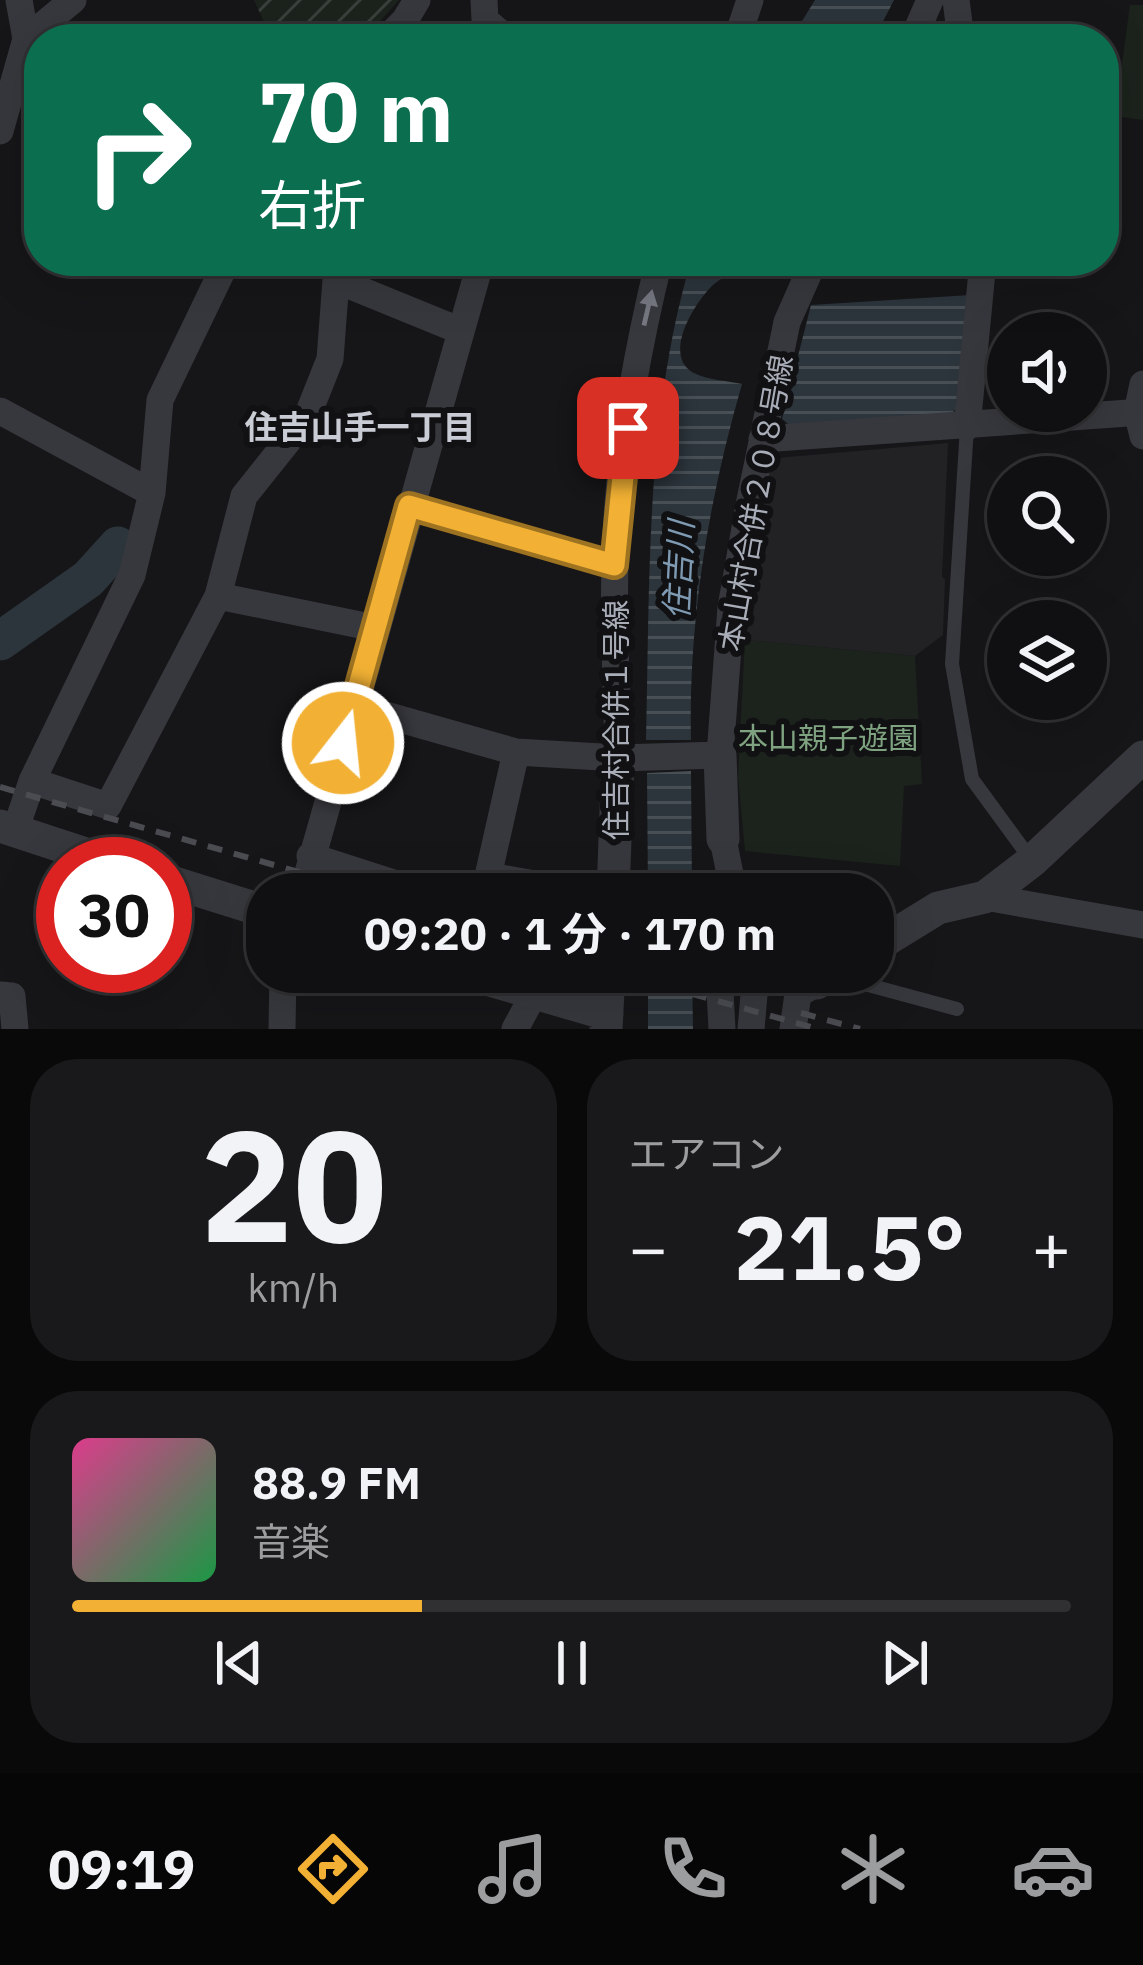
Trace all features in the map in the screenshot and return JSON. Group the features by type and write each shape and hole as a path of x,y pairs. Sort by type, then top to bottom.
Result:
{"street":[{"path":"43,24 73,0"},
{"path":"0,2 24,35"},
{"path":"0,131 24,45"},
{"path":"36,838 7,828 132,575 152,494 160,400 220,276"},
{"path":"306,873 477,276"},
{"name":"住吉村合併１号線","path":"614,873 622,758 614,565 618,502 637,354 655,276"},
{"name":"本山村合併２０８号線","path":"719,873 723,839 714,755 731,607 787,322 807,276"},
{"path":"967,427 982,276"},
{"path":"32,782 108,806 218,596 244,496 307,417 330,359 336,280 461,331"},
{"path":"762,440 1141,420 1143,384"},
{"path":"0,411 152,494"},
{"path":"409,506 614,565"},
{"path":"218,596 375,628"},
{"path":"354,706 516,752 622,758 714,755"},
{"path":"490,873 516,752"},
{"path":"985,897 1032,861 1143,757"},
{"path":"723,839 730,873"},
{"path":"310,856 363,873"},
{"path":"192,888 246,905"},
{"path":"894,935 938,908 985,897 1143,925"},
{"path":"282,1029 283,993"},
{"path":"531,993 607,1022"},
{"path":"723,993 729,1024"},
{"path":"729,1024 730,993"},
{"path":"729,1024 746,993"},
{"path":"793,1029 800,993"},
{"path":"515,1029 534,994"},
{"path":"0,995 12,996 15,1029"}],"lane":[{"path":"967,427 952,664 972,779 1032,861"},
{"path":"894,993 957,1009"}],"shaded area":[{"path":"948,443 943,635 915,656 745,640 769,468 777,458"}],"green space":[{"path":"254,0 399,0 377,24 265,24"},
{"path":"1130,5 1143,5 1143,120 1119,117"},
{"name":"本山親子遊園","path":"745,640 915,656 922,784 904,786 900,866 745,851 738,776"}],"water":[{"path":"815,0 894,0 882,24 800,24"},
{"name":"住吉川","path":"687,276 727,276 697,304 684,330 681,356 696,374 742,384 703,560 693,650 691,740 646,740 653,499 676,320"},
{"path":"971,295 960,405 950,415 795,429 782,419 811,305"},
{"path":"691,771 692,873 648,873 647,773"},
{"path":"648,993 692,993 693,1029 648,1029"}],"waterway":[{"path":"0,641 88,579 118,546"}],"railway":[{"path":"0,787 302,873"},
{"path":"689,993 818,1029"},
{"path":"801,1013 860,1029"}],"district":[{"name":"住吉山手一丁目","path":"360,426"}],"route":[{"path":"343,743 409,506 614,565 628,428"}]}
